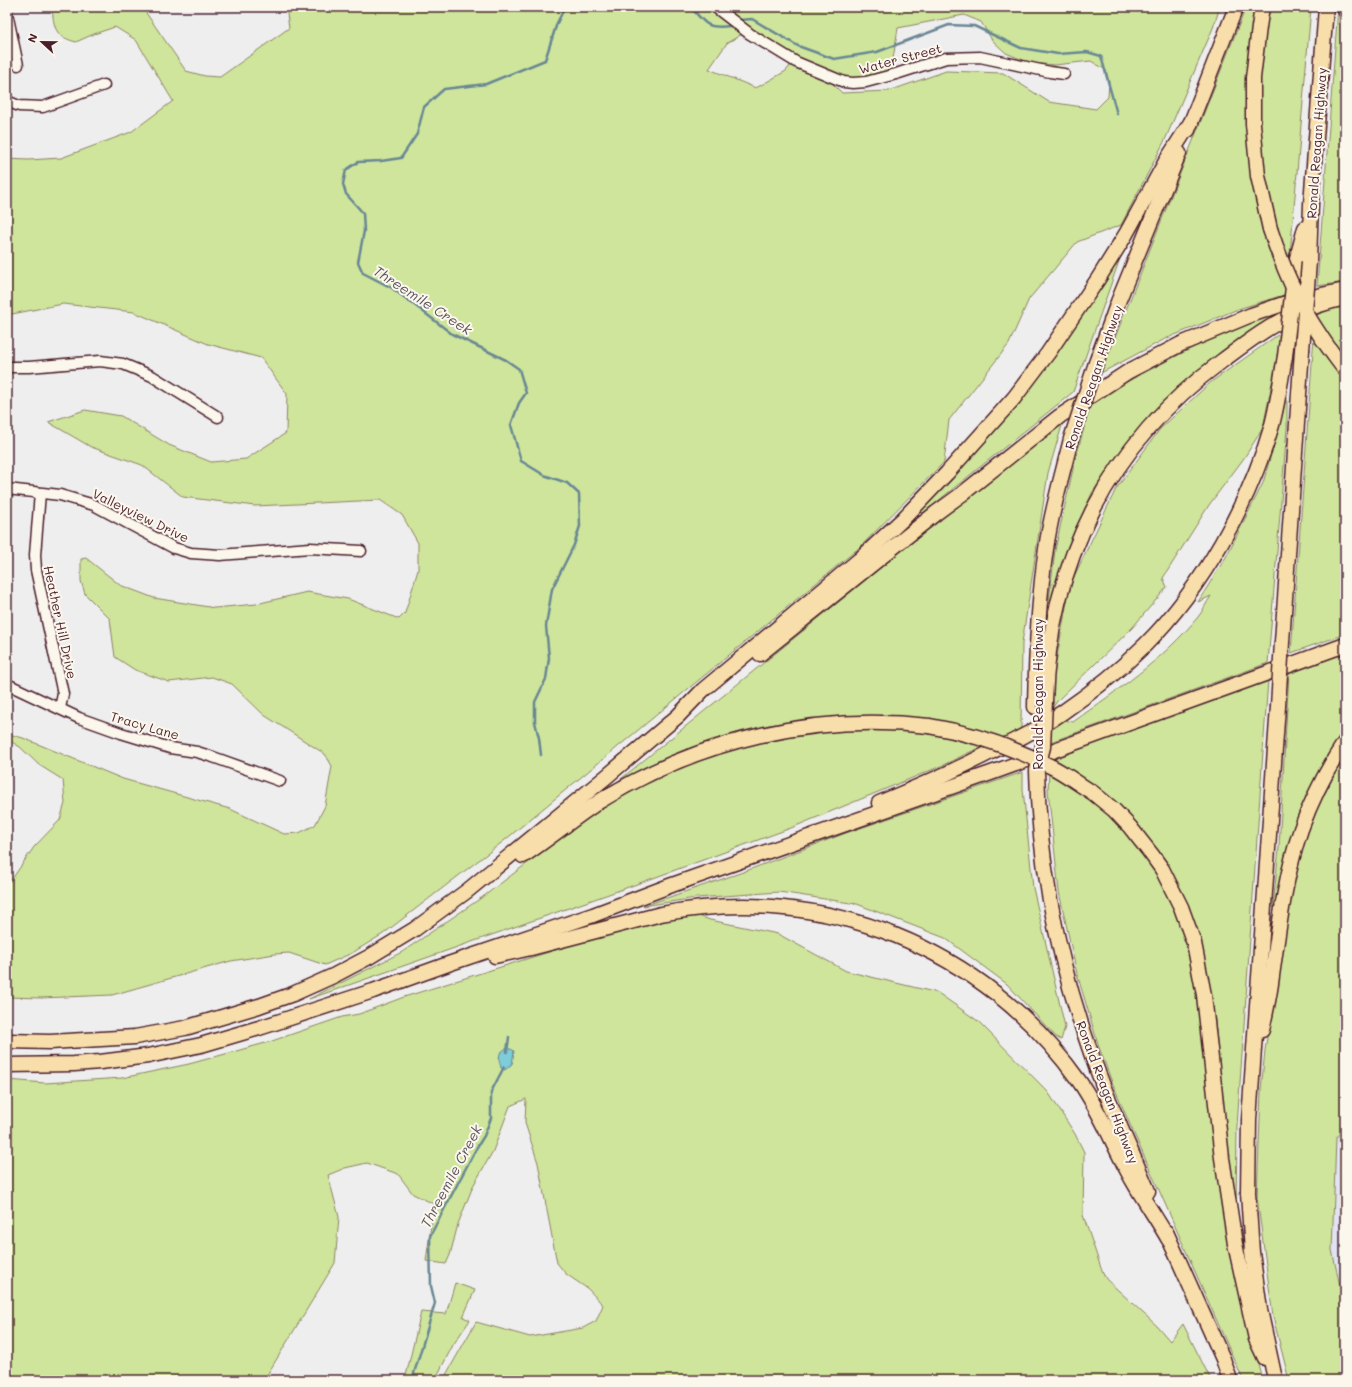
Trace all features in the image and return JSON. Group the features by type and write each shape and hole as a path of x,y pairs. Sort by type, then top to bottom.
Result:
{"highway":[{"name":"Ronald Reagan Highway","path":"1230,1380 1223,1359 1169,1240 1103,1086 1089,1048 1064,966 1049,894 1040,829 1037,771 1040,704 1037,617 1046,548 1071,439 1118,302 1164,192 1236,7"},
{"path":"1262,7 1254,78 1253,124 1258,176 1270,229 1293,287 1317,332 1345,370"},
{"name":"Ronald Reagan Highway","path":"1275,1380 1260,1310 1250,1225 1248,1178 1250,1097 1302,350 1310,262 1311,204 1326,7"},
{"path":"436,914 533,838 606,777 678,716 703,690 859,560 903,519 947,473 992,423 1032,375 1098,279 1126,234 1166,161 1191,122"},
{"path":"813,835 847,816 963,767 1062,713 1107,679 1145,644 1170,616 1214,556 1238,511 1261,458 1272,425 1285,356 1294,274 1311,204"},
{"path":"678,716 706,698 936,513 1060,416 1102,388 1155,356 1244,317 1289,302 1345,290"},
{"path":"1040,704 1055,614 1063,582 1072,556 1092,512 1123,460 1144,434 1203,374 1254,337 1295,314 1345,298"},
{"path":"7,1064 32,1065 100,1062 148,1056 200,1045 260,1028 373,991 593,915 672,885 991,773 1345,645"},
{"path":"7,1041 50,1042 135,1037 185,1028 219,1019 293,994 333,976 390,945 544,842 601,801 638,779 695,755 732,742 775,732 823,725 895,723 929,726 964,733 996,743 1051,766 1092,792 1114,810 1130,827 1152,855 1162,869 1181,907 1194,943 1204,996 1222,1158 1235,1244 1256,1339 1275,1380"},
{"path":"1250,1097 1272,976 1280,922 1291,867 1301,829 1321,782 1345,742"},
{"path":"451,963 485,958 531,948 668,913 683,910 727,906 764,906 800,910 844,918 885,931 931,951 964,970 999,996 1043,1037 1080,1082 1108,1131 1128,1172 1169,1240"}],"street":[{"name":"Water Street","path":"715,7 754,37 796,62 844,82 866,82 946,58 980,57 1064,74"},
{"path":"7,13 11,53 18,65"},
{"path":"7,101 19,106 43,107 104,86"},
{"path":"7,367 29,367 100,361 123,364 152,376 218,417"},
{"name":"Valleyview Drive","path":"7,490 60,495 94,505 174,548 191,553 220,555 310,548 361,551"},
{"name":"Heather Hill Drive","path":"40,493 35,555 36,570 63,694 60,708"},
{"name":"Tracy Lane","path":"7,684 89,722 127,736 170,748 198,752 280,781"}],"shaded area":[{"path":"1345,923 1345,1056 1340,1027"},
{"path":"1345,1126 1345,1296 1342,1295 1332,1250 1336,1138"}],"green space":[{"path":"52,7 142,7 186,71 205,76 220,77 289,28 286,7 710,7 744,33 727,43 709,69 756,88 786,71 793,62 828,79 842,93 889,91 946,71 1003,73 1049,102 1096,109 1108,97 1109,82 1106,70 1091,61 1055,65 1030,63 1006,53 992,40 981,22 964,15 898,28 892,65 894,72 859,80 848,80 826,72 787,52 754,33 720,7 1220,7 1213,28 1165,140 1121,225 1077,242 1029,299 1009,344 949,420 944,462 860,547 505,840 383,934 352,953 325,965 289,953 275,954 231,961 112,995 41,998 7,997 7,879 10,882 34,847 60,820 65,803 63,780 39,765 20,747 7,739 7,734 23,738 123,779 230,809 284,834 299,833 315,825 325,806 332,766 325,754 264,715 232,684 212,677 169,682 135,670 115,657 110,619 85,594 81,581 81,559 86,558 120,585 154,598 215,608 256,604 307,592 348,599 399,619 405,613 418,570 418,543 402,515 380,500 255,506 183,497 142,465 91,447 48,422 85,410 121,416 169,445 211,462 246,459 286,433 287,394 261,358 208,344 134,312 63,304 7,315 7,159 28,160 61,158 131,132 173,101 136,40 115,27 76,42 69,40 59,34 56,30"},
{"path":"1246,7 1256,7 1245,85 1249,161 1262,229 1288,287 1287,294 1238,309 1165,339 1101,373"},
{"path":"1267,7 1311,7 1289,267 1263,185 1257,99"},
{"path":"1338,7 1345,53 1345,282 1317,286"},
{"path":"1124,247 1073,392 923,513 919,509 1000,423 1066,340"},
{"path":"1345,304 1345,363 1315,319 1316,315"},
{"path":"1285,311 1205,365 1183,383 1153,411 1118,455 1092,493 1066,552 1047,617 1055,550 1075,460 1091,403 1099,396 1223,332"},
{"path":"1282,332 1263,428 1244,458 1209,505 1163,578 1167,587 1132,628 1058,700 1048,714 1070,585 1116,489 1160,429 1211,382"},
{"path":"1314,336 1345,381 1345,634 1291,653"},
{"path":"1287,393 1287,428 1268,663 1048,743 1048,729 1065,720 1073,722 1139,674 1170,647 1200,615 1211,596 1198,602 1226,557 1263,483"},
{"path":"1063,422 1048,473 1022,643 1021,728 1003,738 948,724 897,716 830,718 768,725 716,741 606,791 905,548 1029,451"},
{"path":"1345,653 1345,732 1322,769 1277,909 1273,907 1279,847 1289,673"},
{"path":"1268,680 1237,1126 1236,1215 1227,1150 1215,1020 1195,925 1168,864 1139,827 1052,760"},
{"path":"887,727 927,730 989,744 941,766 791,828 623,889 309,999 402,952 484,896 600,808 664,772 743,743 810,730"},
{"path":"1345,754 1345,923 1340,1027 1345,1056 1345,1126 1336,1138 1332,1250 1342,1295 1345,1296 1345,1378 1338,1380 1289,1380 1273,1317 1257,1197 1261,1090 1265,1050 1288,906 1307,828"},
{"path":"1049,771 1092,798 1125,830 1163,882 1187,939 1199,998 1249,1326 1263,1380 1243,1380 1128,1120 1099,1047 1077,974 1059,892 1048,790"},
{"path":"1023,772 1023,789 1033,888 1065,1027 1061,1040 1056,1037 1007,984 945,938 857,904 779,892 696,898 643,906 743,872 846,833"},
{"path":"696,915 710,920 778,934 846,971 938,993 978,1021 1048,1092 1075,1134 1084,1152 1083,1215 1106,1279 1157,1326 1170,1341 1183,1324 1211,1380 443,1380 476,1322 530,1337 583,1328 596,1321 603,1305 588,1289 566,1274 557,1263 538,1163 525,1123 526,1099 510,1106 493,1151 473,1186 458,1224 450,1255 446,1264 426,1261 434,1204 413,1194 398,1174 367,1163 345,1168 328,1175 339,1217 335,1263 264,1380 7,1380 7,1080 45,1083 122,1078 189,1064 269,1042 342,1017 359,1014 404,997 623,929"},
{"path":"455,1283 475,1290 463,1317 470,1320 453,1345 435,1380 405,1380 421,1312 446,1314"}],"water":[{"path":"505,1049 511,1049 514,1051 512,1064 505,1070 501,1068 499,1060 500,1053"}],"waterway":[{"name":"Threemile Creek","path":"541,755 535,722 535,702 546,679 549,658 546,626 552,589 574,545 580,526 579,494 567,483 544,475 521,461 511,425 519,403 526,393 519,369 506,360 452,334 392,288 363,273 358,262 364,231 363,213 346,194 343,184 346,170 358,162 401,158 417,134 424,107 444,89 486,84 545,60 557,23 565,7"},
{"name":"Threemile Creek","path":"691,7 703,21 711,26 730,26"},
{"name":"Threemile Creek","path":"740,20 752,19 798,46 834,59 877,52 949,25 974,26 1021,48 1058,54 1087,52 1101,56 1117,114"},
{"name":"Threemile Creek","path":"507,1052 509,1037"},
{"name":"Threemile Creek","path":"412,1380 435,1303 431,1286 430,1236 484,1136 491,1118 491,1092 504,1067"}]}
